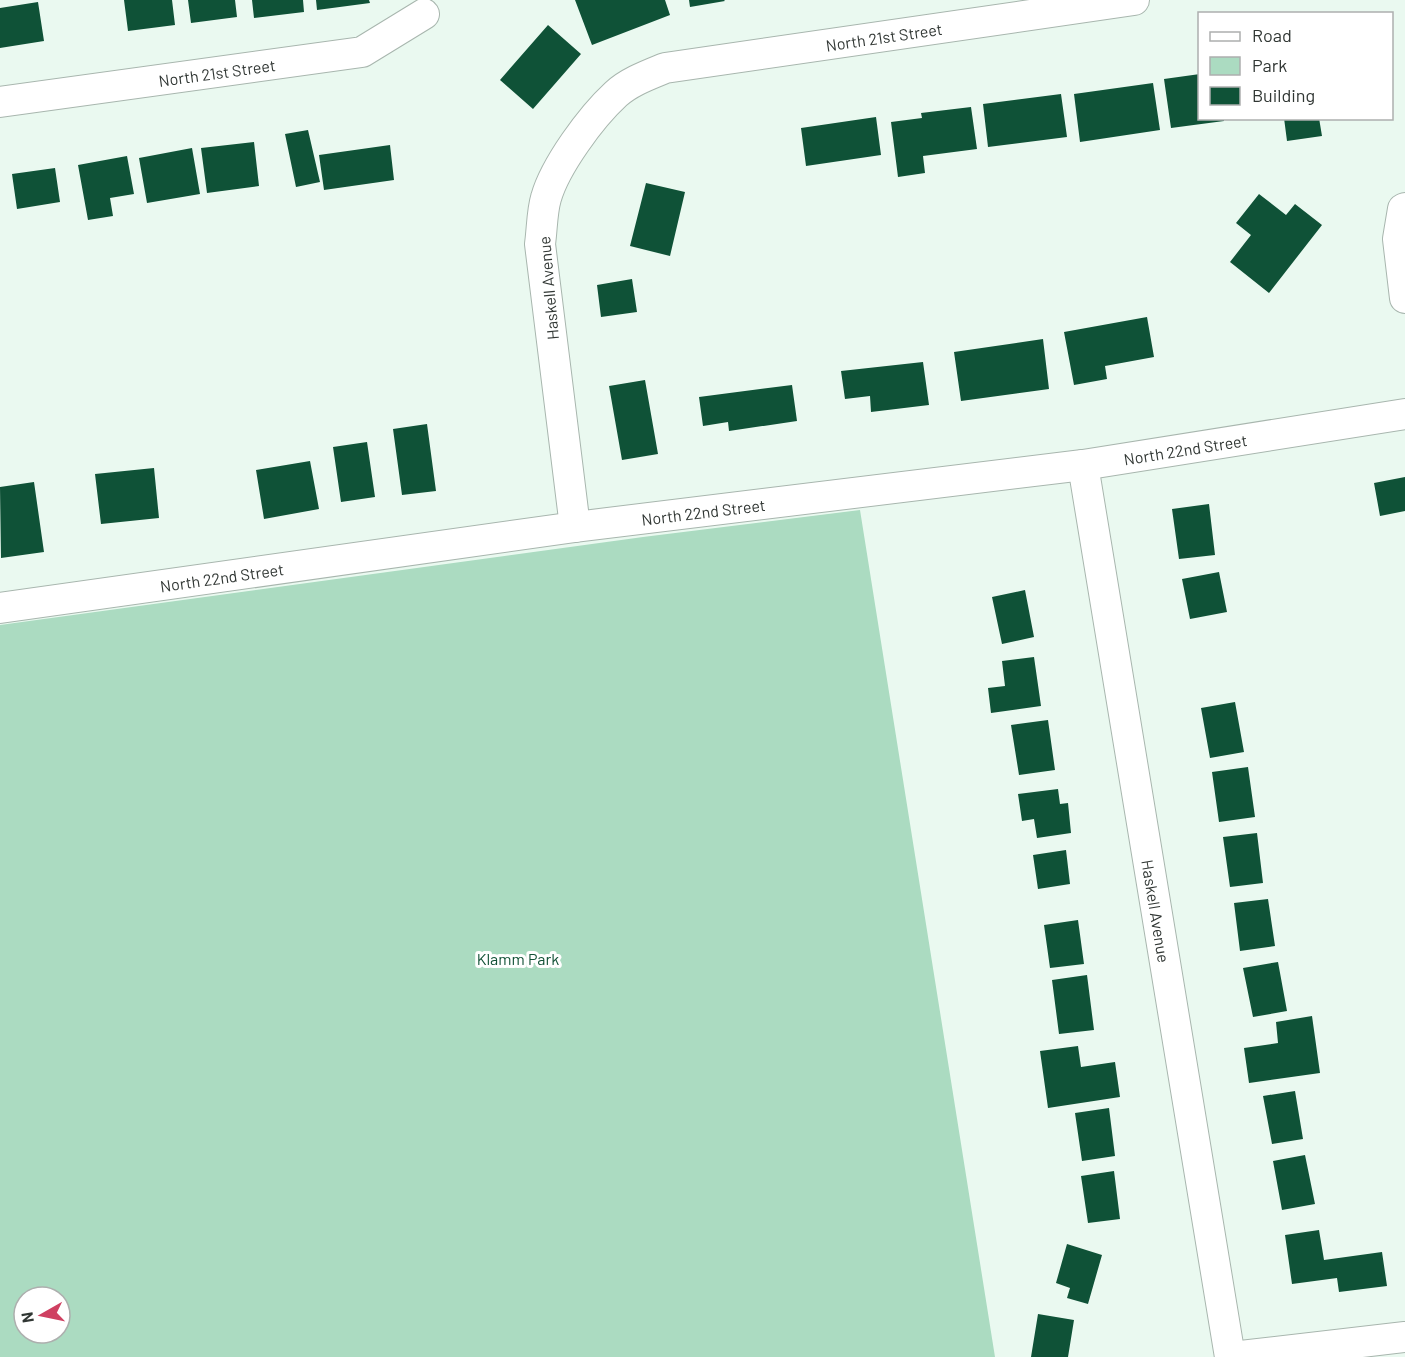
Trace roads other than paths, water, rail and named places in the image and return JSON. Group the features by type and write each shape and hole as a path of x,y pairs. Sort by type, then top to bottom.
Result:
{"street":[{"name":"North 21st Street","path":"636,80 664,68 1134,0"},
{"name":"North 21st Street","path":"0,102 363,52 424,14"},
{"name":"Haskell Avenue","path":"575,527 540,244 545,198 561,164 587,127 616,93 636,80"},
{"path":"1405,208 1398,239 1405,298"},
{"name":"North 22nd Street","path":"0,608 575,527 1083,465 1405,414"},
{"name":"Haskell Avenue","path":"1083,465 1231,1357"},
{"path":"1231,1357 1405,1337"}],"park label":[{"name":"Klamm Park","path":"518,958"}]}
